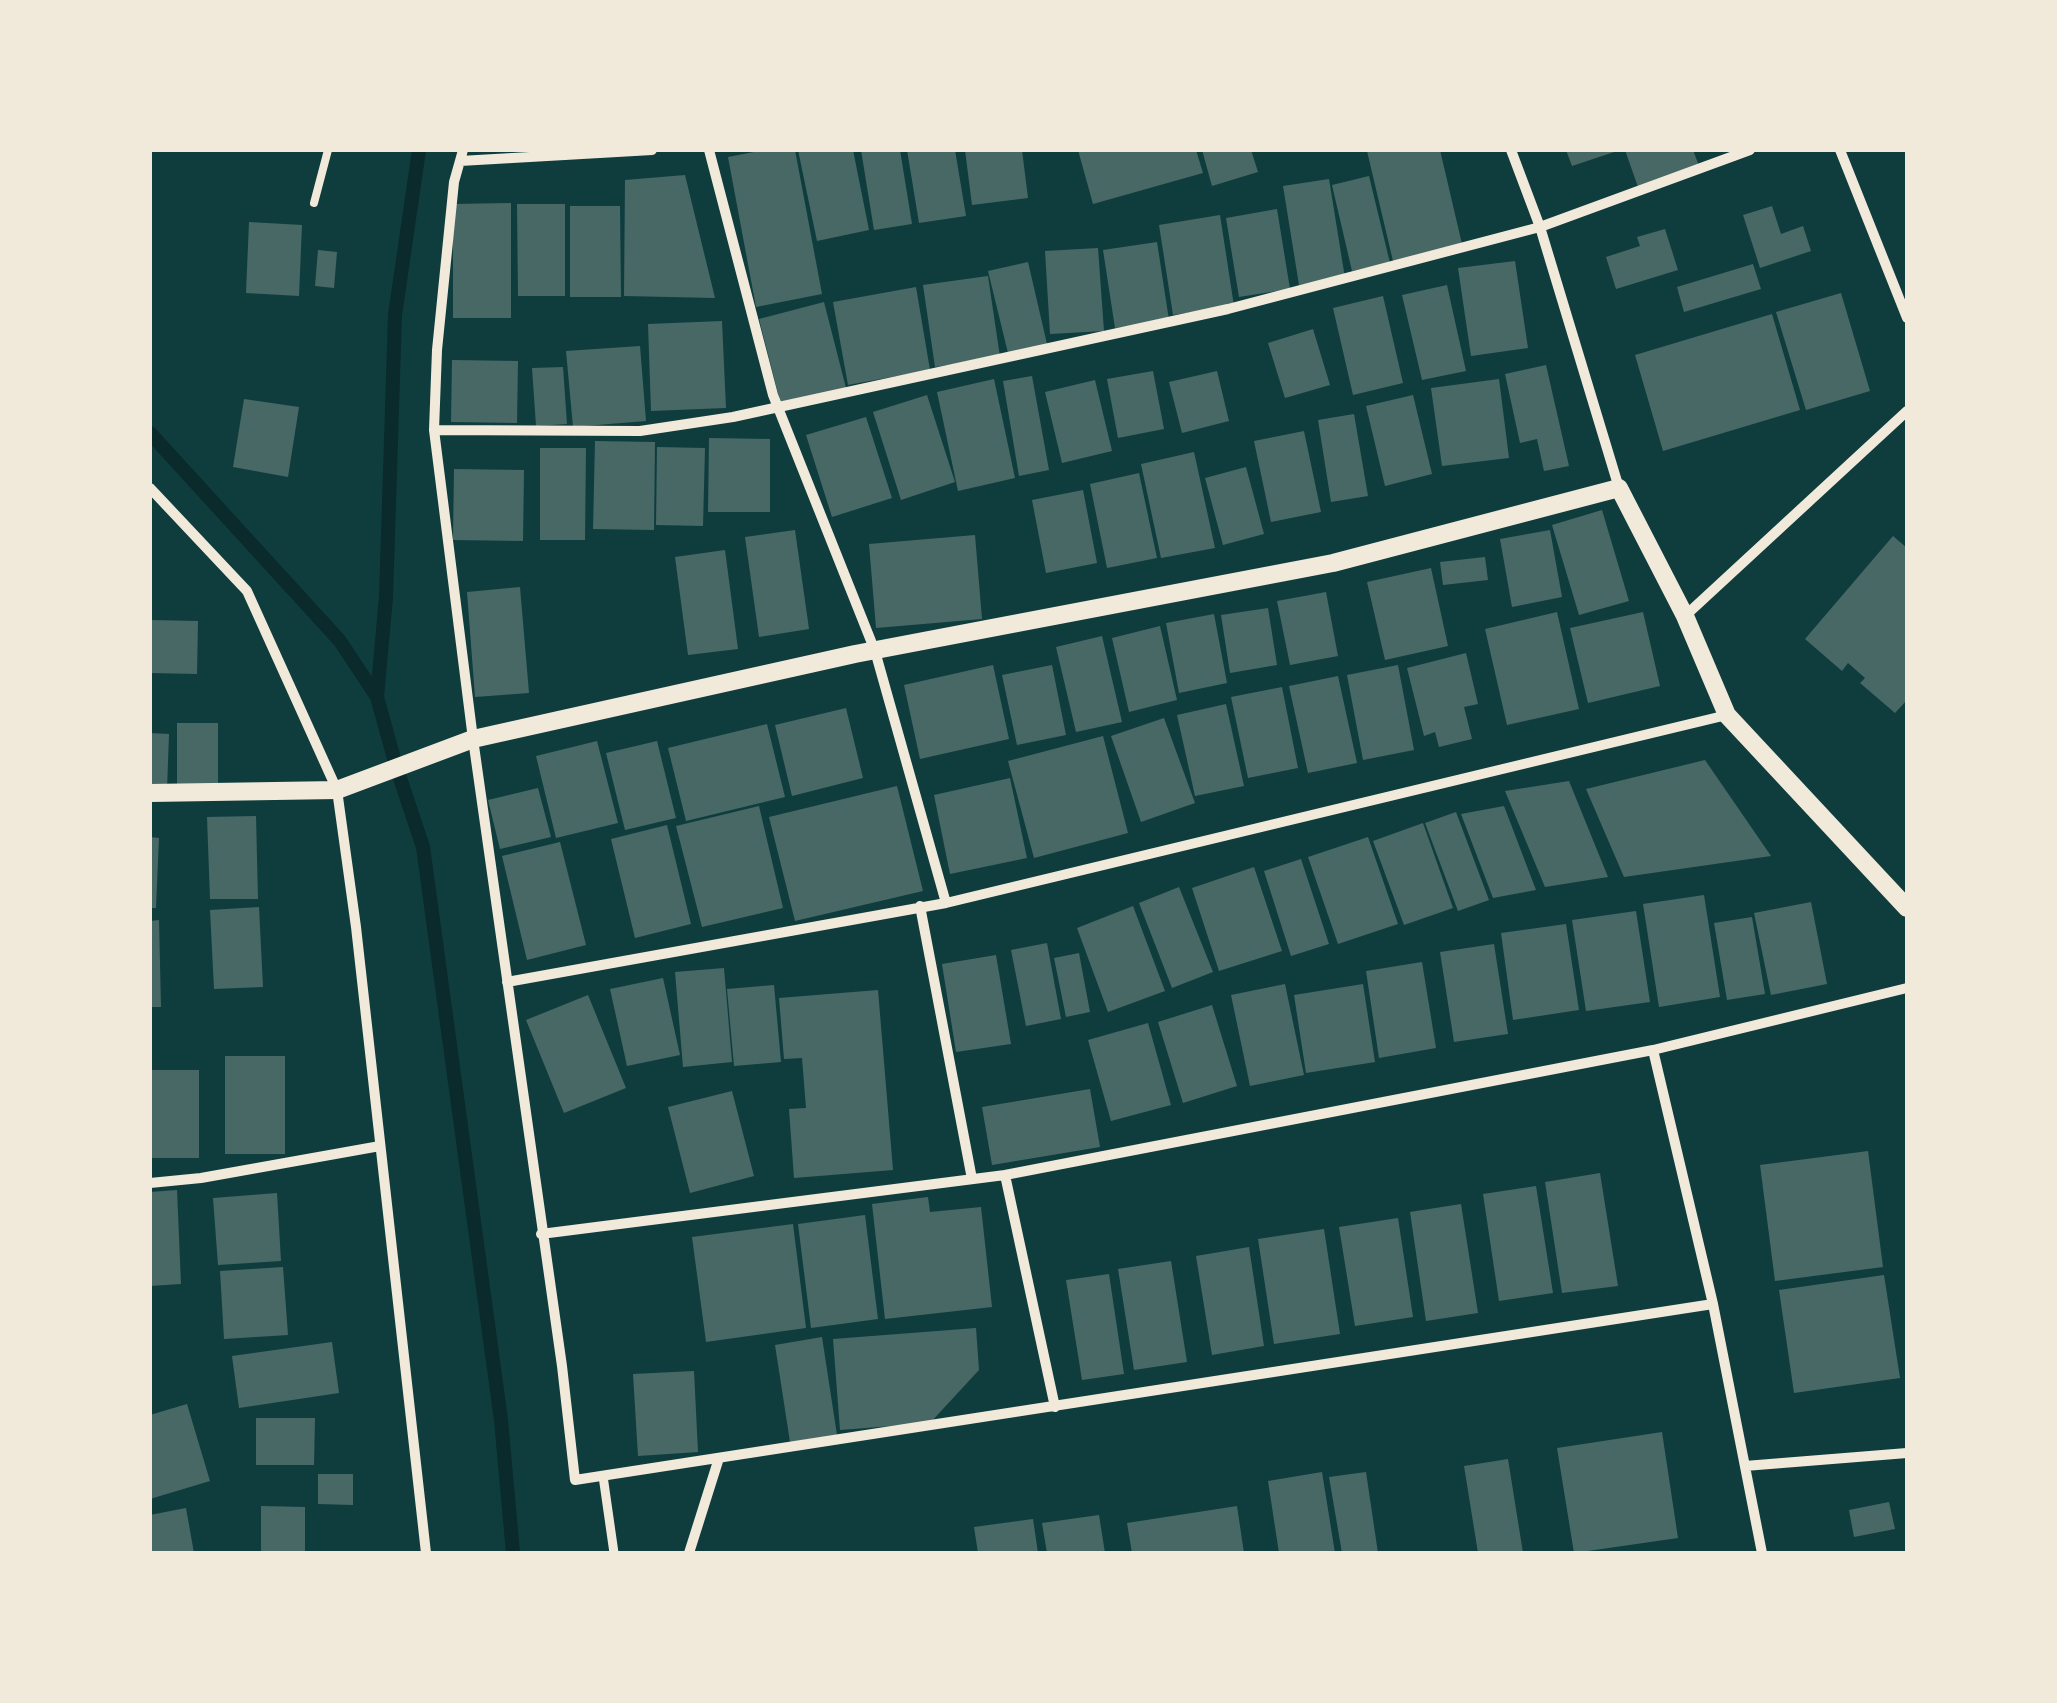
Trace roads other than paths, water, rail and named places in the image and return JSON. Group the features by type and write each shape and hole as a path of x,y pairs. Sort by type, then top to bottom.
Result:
{"street":[{"path":"652,150 462,156 454,182 439,332 434,430 562,1366 574,1480 1713,1304"},
{"path":"709,150 778,407 875,650 946,903"},
{"path":"1511,150 1540,227 1620,488 1685,616 1728,714 1907,908"},
{"path":"434,430 640,430 778,407 1228,309 1540,227 1750,150"},
{"path":"1840,150 1907,318"},
{"path":"1685,616 1907,412"},
{"path":"150,488 246,591 337,790 426,1553"},
{"path":"150,793 337,790 474,739 875,650 1332,563 1620,488"},
{"path":"507,982 946,903 1728,714"},
{"path":"920,906 972,1180"},
{"path":"542,1234 1005,1175 1652,1050 1907,988"},
{"path":"1652,1050 1713,1304 1762,1553"},
{"path":"150,1182 200,1178 380,1146"},
{"path":"1005,1175 1055,1407"},
{"path":"1744,1466 1907,1453"},
{"path":"689,1553 719,1458"},
{"path":"603,1476 614,1553"}],"lane":[{"path":"314,203 328,150"}],"waterway":[{"path":"377,697 386,597 395,315 419,150"},
{"path":"150,433 340,641 377,697 423,847 501,1420 513,1553"}]}
